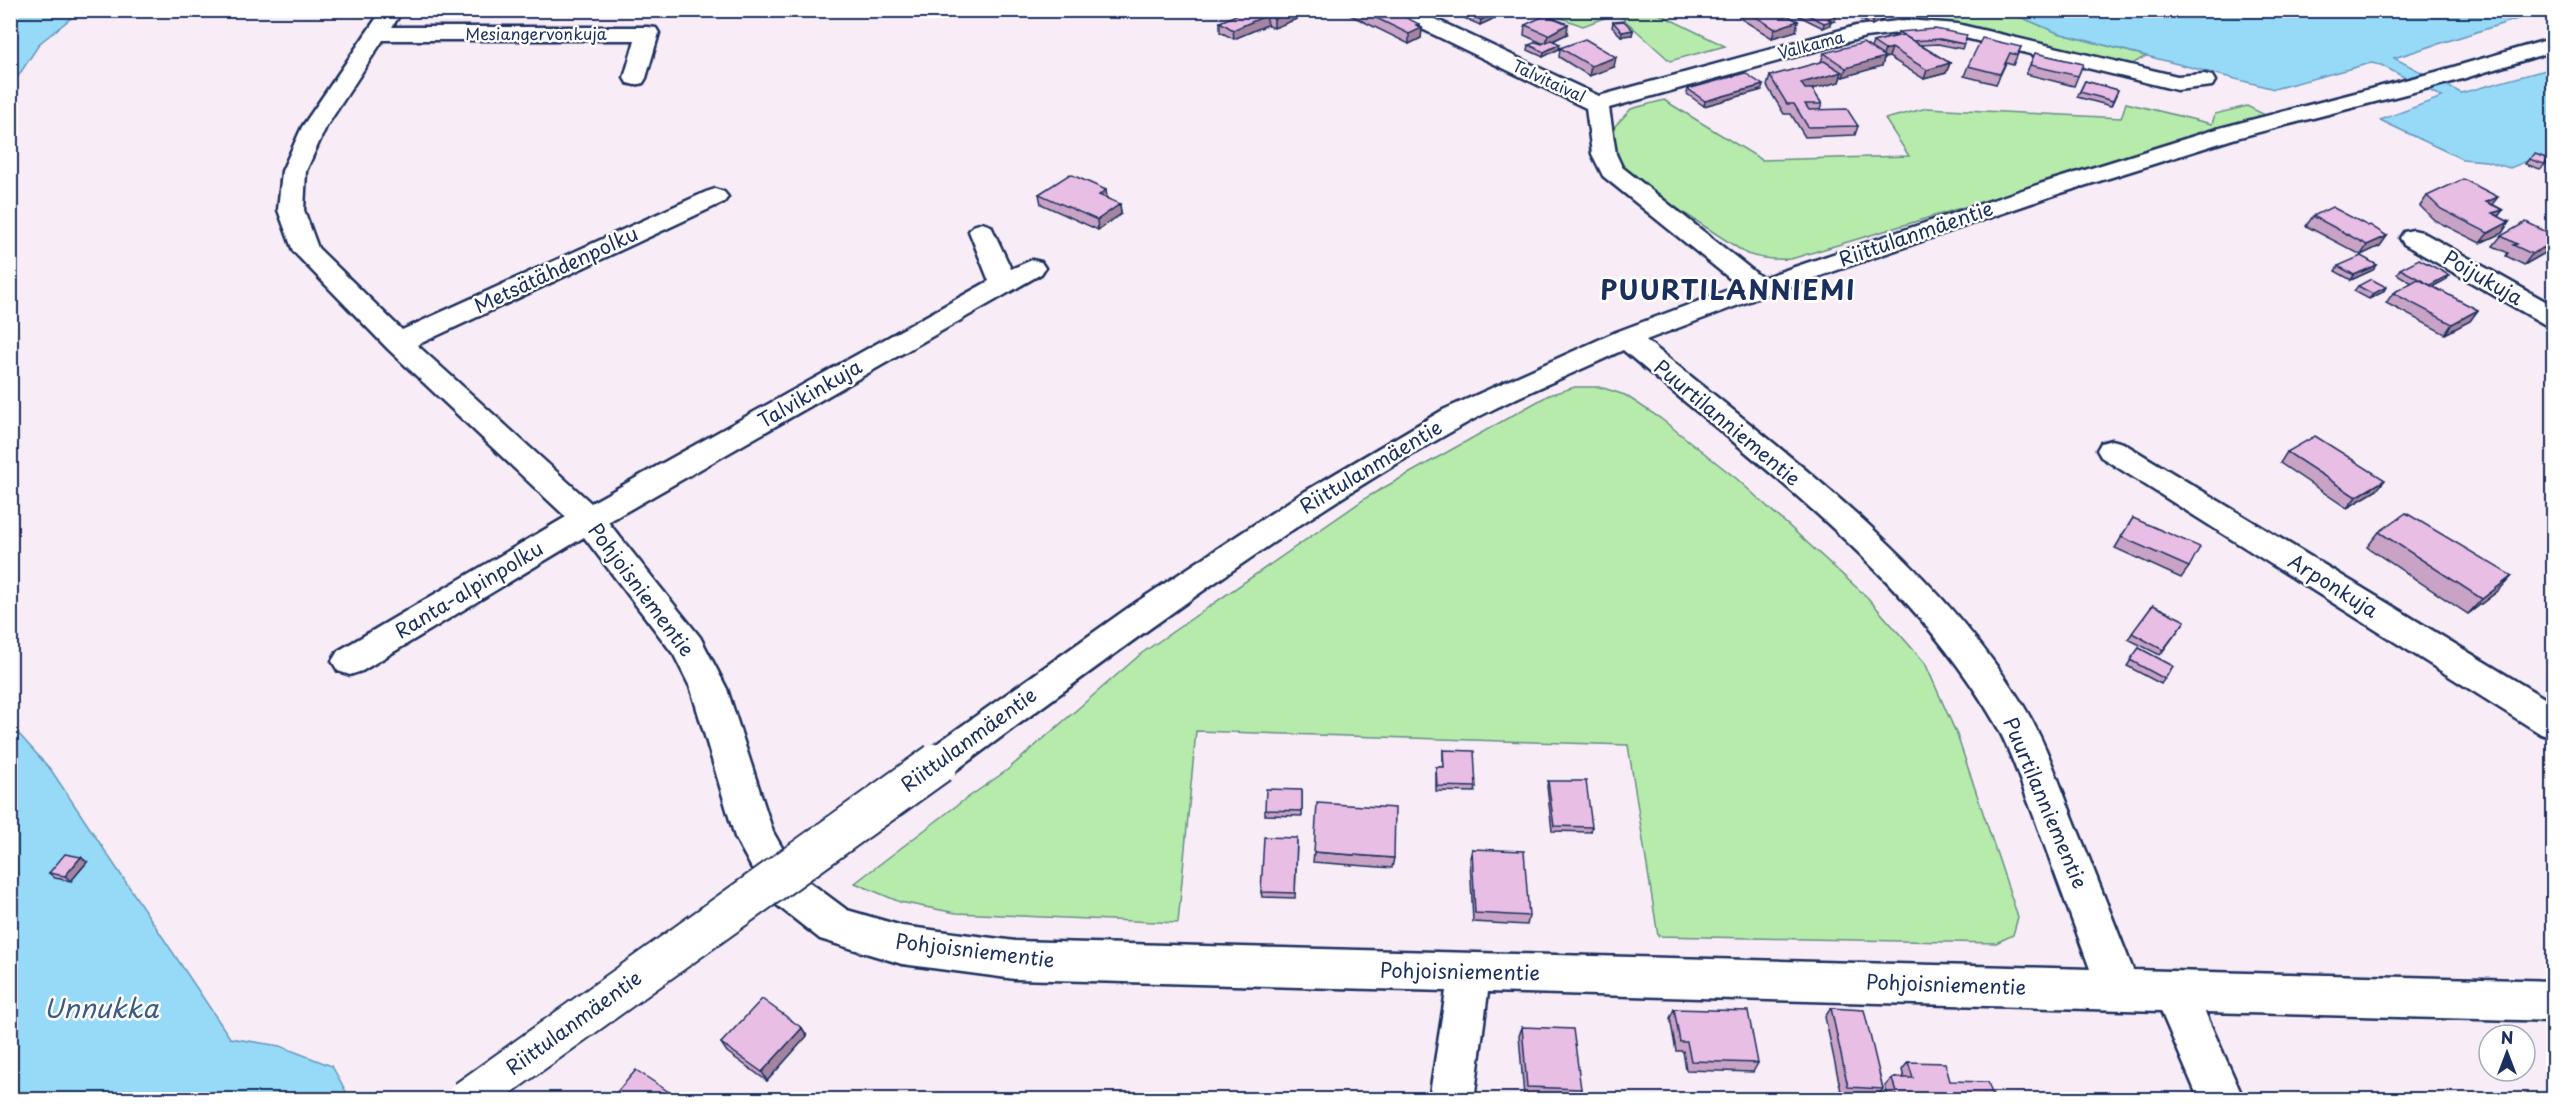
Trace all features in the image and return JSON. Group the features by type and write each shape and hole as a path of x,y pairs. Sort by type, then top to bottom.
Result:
{"street":[{"name":"Talvitaival","path":"1398,10 1598,104 1604,153 1612,171 1758,288"},
{"path":"1834,16 1864,31"},
{"name":"Mesiangervonkuja","path":"386,22 648,33 635,78"},
{"name":"Pohjoisniementie","path":"386,22 314,127 294,171 291,210 306,251 398,343 588,519 688,647 709,688 756,837 782,885 835,926 902,945 1015,960 2119,990"},
{"name":"Valkama","path":"1598,104 1864,31 1906,26 1956,30 2177,83 2204,81"},
{"name":"Riittulanmäentie","path":"467,1100 1147,612 1310,503 1455,417 1626,338 1758,288 2038,193 2228,133 2404,87 2553,44"},
{"name":"Metsätähdenpolku","path":"398,343 715,197"},
{"path":"982,231 1004,284"},
{"name":"Poijukuja","path":"2413,238 2553,318"},
{"name":"Talvikinkuja","path":"588,519 1032,268"},
{"name":"Puurtilanniementie","path":"1626,338 1857,530 1923,598 1980,669 2011,718 2045,795 2119,990"},
{"name":"Arponkuja","path":"2112,450 2553,723"},
{"name":"Ranta-alpinpolku","path":"350,661 588,519"},
{"path":"1451,1100 1470,973"},
{"path":"2119,990 2553,1001"},
{"path":"2174,991 2222,1100"}],"green space":[{"path":"1542,11 1653,11 1725,46 1670,61 1617,13 1583,26"},
{"path":"1923,11 2006,11 2058,33 2146,56 2129,66 1907,16"},
{"path":"1664,100 1762,160 1909,156 1885,119 1927,108 2121,118 2126,103 2212,124 2215,114 2247,106 2267,116 1791,259 1779,259 1747,254 1638,183 1620,164 1613,143 1615,126 1631,109"},
{"path":"1575,387 1600,387 1625,395 1660,418 1737,479 1867,597 1925,663 1957,735 2018,917 2013,935 1996,943 1658,936 1628,745 1196,731 1178,923 956,913 900,902 855,883 1006,771 1142,653 1369,496 1549,395"}],"water":[{"path":"11,10 80,11 40,43 11,87"},
{"path":"2006,11 2543,11 2394,58 2461,93 2553,68 2553,166 2537,157 2510,168 2486,161 2462,159 2380,120 2442,97 2381,65 2371,63 2274,89 2058,33"},
{"name":"Unnukka","path":"10,724 51,770 230,1038 280,1046 332,1066 350,1099 11,1099"}],"building":[{"path":"1248,10 1294,10 1274,19 1267,15 1233,30 1220,22"},
{"path":"1360,10 1391,10 1419,24 1416,25 1422,28 1409,34"},
{"path":"1471,10 1497,12 1481,20 1465,13"},
{"path":"1745,10 1776,10 1798,21 1775,29"},
{"path":"1826,10 1836,16 1824,23 1800,11"},
{"path":"1852,10 1873,10 1884,15 1873,20"},
{"path":"1546,15 1568,24 1548,35 1525,25"},
{"path":"1624,21 1633,30 1622,32 1613,22"},
{"path":"1935,29 1967,35 1964,44 1940,39 1913,41 1898,32"},
{"path":"1903,35 1950,63 1927,70 1892,48 1885,50 1873,42"},
{"path":"1982,38 2021,47 2017,55 2010,53 2000,74 1968,66"},
{"path":"1585,39 1616,57 1591,66 1560,48"},
{"path":"1551,40 1560,44 1544,52 1529,45 1536,42 1542,44"},
{"path":"1863,43 1885,57 1846,68 1824,53"},
{"path":"2035,53 2083,64 2078,76 2030,65"},
{"path":"1824,61 1842,72 1801,83 1805,89 1812,89 1822,104 1805,104 1809,110 1847,109 1858,126 1808,127 1794,104 1787,104 1770,76"},
{"path":"1745,73 1763,85 1705,101 1688,89"},
{"path":"2085,81 2118,90 2113,101 2080,92"},
{"path":"2535,154 2549,159 2544,164 2529,159"},
{"path":"1070,174 1106,190 1099,195 1120,204 1097,220 1039,194"},
{"path":"2463,179 2498,197 2486,202 2503,210 2492,213 2509,222 2488,233 2441,209 2427,196"},
{"path":"2332,207 2370,225 2387,236 2367,245 2313,216"},
{"path":"2526,222 2553,235 2553,242 2532,254 2501,236"},
{"path":"2361,256 2377,265 2354,275 2338,266"},
{"path":"2419,259 2449,275 2430,285 2400,269"},
{"path":"2371,279 2386,287 2373,294 2358,286"},
{"path":"2418,279 2478,310 2452,324 2393,293"},
{"path":"2315,436 2385,480 2356,497 2287,452"},
{"path":"2406,513 2512,576 2482,599 2379,532"},
{"path":"2133,518 2200,547 2189,567 2121,537"},
{"path":"2153,605 2185,621 2163,650 2132,633"},
{"path":"2139,648 2173,666 2165,679 2130,660"},
{"path":"1443,750 1474,751 1476,787 1437,786 1436,767 1444,767"},
{"path":"1548,781 1586,781 1592,827 1554,826"},
{"path":"1266,789 1302,790 1302,811 1265,810"},
{"path":"1317,803 1395,808 1394,858 1314,852"},
{"path":"1264,837 1297,838 1295,893 1261,892"},
{"path":"1472,849 1524,851 1529,916 1475,913"},
{"path":"65,854 81,857 65,876 49,873"},
{"path":"762,999 802,1028 762,1072 721,1043"},
{"path":"1831,1008 1864,1010 1883,1089 1848,1087"},
{"path":"1674,1009 1748,1011 1758,1063 1691,1061 1687,1042 1680,1042"},
{"path":"1522,1027 1573,1029 1581,1089 1527,1087"},
{"path":"1908,1062 1945,1063 1950,1081 1988,1082 1994,1100 1898,1100 1892,1078 1913,1078"},
{"path":"636,1070 681,1100 610,1100"}],"district":[{"name":"PUURTILANNIEMI","path":"1728,291"}]}
